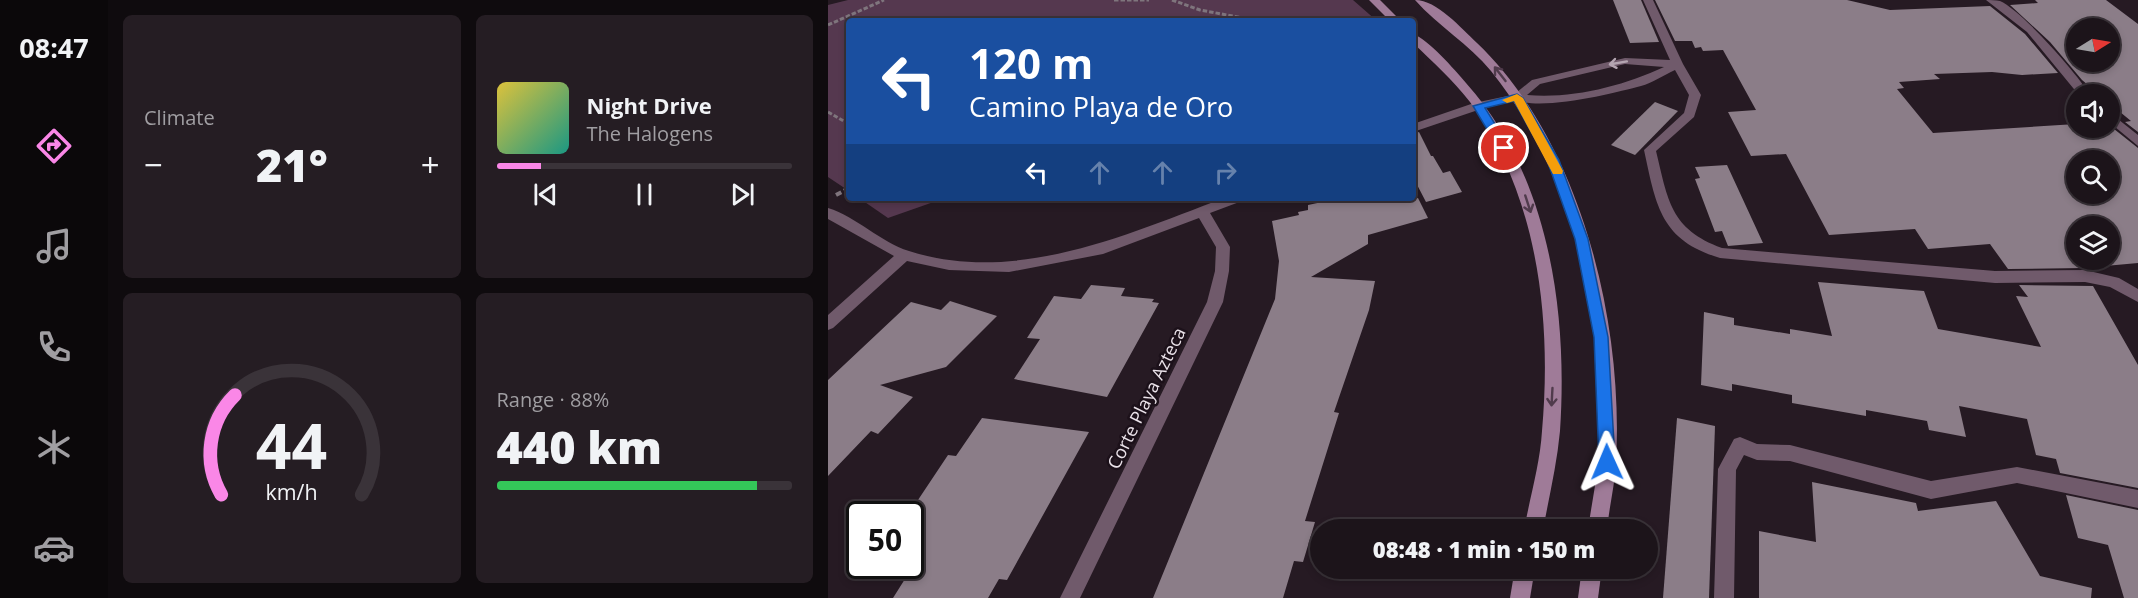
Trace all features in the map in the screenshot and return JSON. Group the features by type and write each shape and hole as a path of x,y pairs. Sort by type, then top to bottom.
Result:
{"main road":[{"path":"1374,0 1393,18"},
{"path":"1420,0 1496,69 1517,98 1553,160 1568,198 1593,285 1601,337 1606,396 1607,462 1599,519"},
{"path":"1416,41 1478,106 1512,163 1526,196 1537,234 1548,286 1553,364 1551,433 1535,519"},
{"path":"1520,598 1523,579"},
{"path":"1588,598 1591,579"}],"street":[{"path":"1648,0 1677,64 1695,95 1690,114 1650,150 1659,187 1673,225 1690,241 1720,253 1995,277 2085,276 2114,282 2138,296"},
{"path":"1991,0 2002,6 2036,37 2076,84"},
{"path":"1517,98 1536,82 1625,61 1677,64"},
{"path":"1416,127 1478,106 1517,98 1554,101 1639,83 1677,64"},
{"path":"2120,125 2138,141"},
{"path":"828,213 904,255 949,265 1009,267 1103,249 1230,201"},
{"name":"Corte Playa Azteca","path":"1071,598 1215,302 1223,247 1203,212"},
{"path":"828,324 904,255"},
{"path":"1724,598 1727,469 1740,445 1757,452 1790,453 1930,490 2017,475 2138,499"}],"path":[{"path":"828,25 884,0"},
{"path":"1114,0 1149,0"},
{"path":"1172,0 1200,10 1243,18"},
{"path":"828,112 846,122"}],"shaded area":[{"path":"848,0 1353,0 1374,18 846,18 846,189 828,177 828,5"},
{"path":"863,201 936,201 888,218"}],"building":[{"path":"1613,0 1641,0 1659,42 1630,43"},
{"path":"1655,0 1847,0 1890,10 1990,6 2025,34 2058,73 1934,74 1940,79 1899,82 1904,88 1897,89 1933,133 2066,125 2066,138 2120,138 2120,134 2138,148 2138,263 2120,265 2120,216 2066,216 2066,268 2008,269 1990,244 1928,249 1915,229 1829,235 1786,154 1751,156 1728,112 1756,110 1723,50 1703,51 1701,47 1695,48 1692,41 1675,41"},
{"path":"2035,0 2106,0 2138,24 2138,132 2125,122 2131,121 2120,112 2120,84 2087,84 2075,72 2120,72 2120,18 2066,18 2066,61 2050,42 2010,5 2038,3"},
{"path":"1655,102 1678,111 1635,155 1611,145"},
{"path":"1419,132 1443,173 1450,171 1462,192 1426,202 1416,183 1416,133"},
{"path":"1727,165 1763,243 1728,246 1722,231 1715,232 1695,179 1700,178 1695,167"},
{"path":"1418,198 1428,218 1368,235 1368,244 1311,277 1375,281 1369,310 1334,412 1339,413 1305,521 1310,522 1310,539 1303,562 1294,561 1283,598 1153,598 1275,299 1279,261 1272,221 1299,215 1298,212 1308,210 1308,205 1327,201 1416,201"},
{"path":"1818,282 1924,291 1938,329 2041,347 2016,296 2028,297 2019,285 2093,286 2138,365 2138,488 2060,473 2056,459 2036,455 2027,419 1959,406 1966,437 1929,430 1927,421 1866,410 1866,416 1792,403 1792,395 1732,384 1732,391 1701,385 1704,312 1734,318 1734,325 1790,334 1790,329 1832,336"},
{"path":"1091,285 1125,288 1121,296 1154,299 1152,302 1159,303 1107,397 1014,379 1040,339 1027,338 1054,296 1081,299"},
{"path":"950,301 997,316 946,367 880,385 913,397 878,434 871,431 828,476 828,380 911,302 941,310"},
{"path":"982,418 1089,432 1007,580 999,579 988,598 893,598 905,579 924,579 924,501 917,501 948,455 956,456"},
{"path":"1677,418 1715,426 1709,598 1663,598"},
{"path":"1812,482 1916,503 1918,511 1996,501 2040,576 2092,588 2091,598 1759,598 1759,531 1816,542"},
{"path":"2066,495 2138,510 2138,598 2124,598 2108,545 2078,538"}],"slow traffic":[{"path":"1507,100 1517,98 1536,127 1557,171"}],"route":[{"path":"1504,148 1478,106 1517,98 1536,127 1553,160 1582,239 1593,285 1601,337 1606,396 1607,462"}]}
